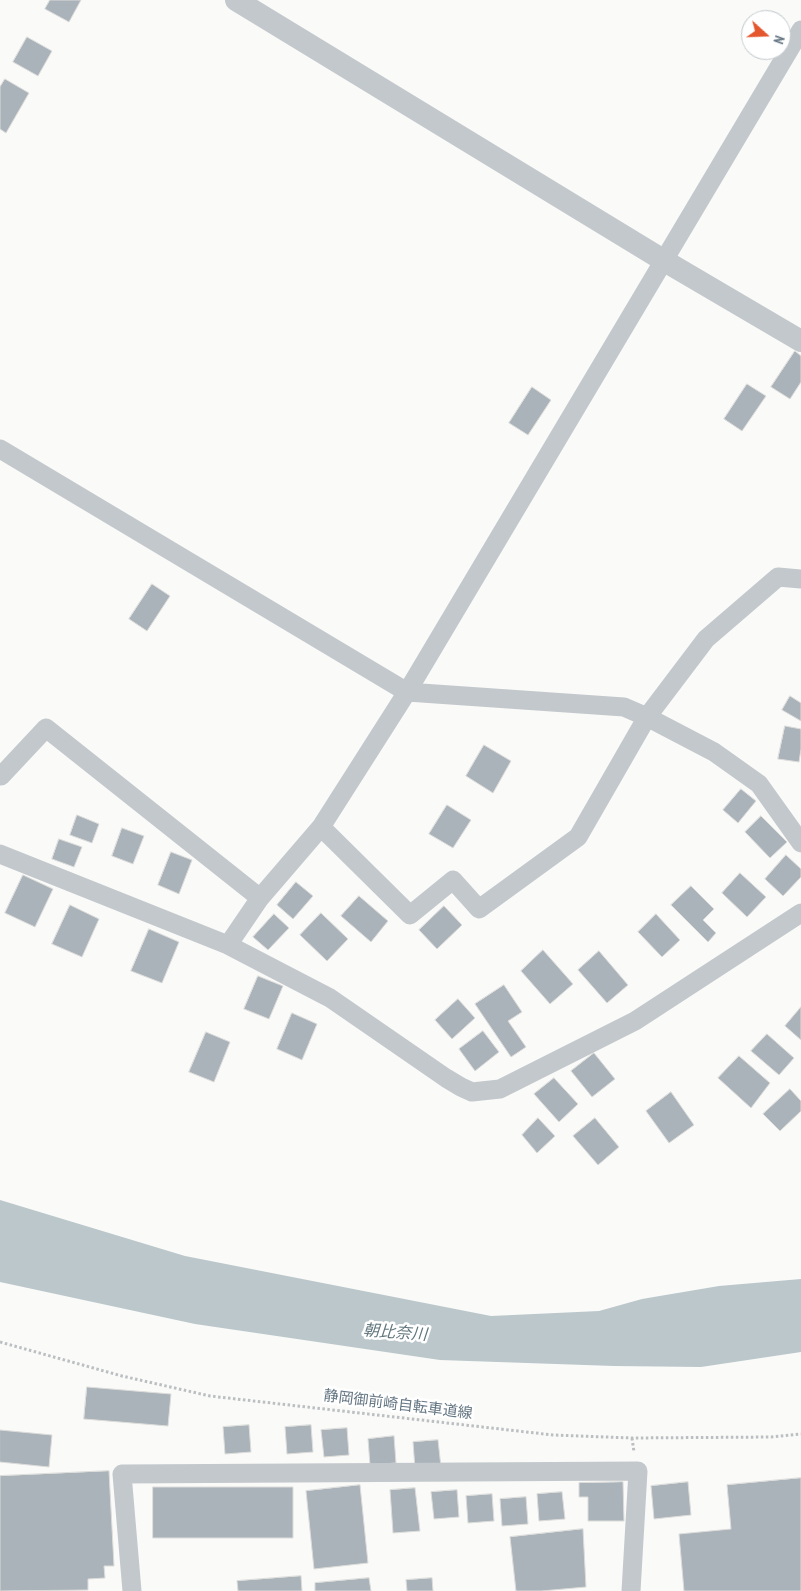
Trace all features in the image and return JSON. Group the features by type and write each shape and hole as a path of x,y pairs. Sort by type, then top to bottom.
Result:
{"street":[{"path":"236,0 663,260 801,341"},
{"path":"228,945 260,898 321,827 407,692 801,30"},
{"path":"0,449 407,692 624,707 647,717 714,752 758,784 801,843"},
{"path":"321,827 410,915 454,880 479,909 578,837 647,717 706,639 778,577 801,579"},
{"path":"0,777 46,728 260,898"},
{"path":"0,854 228,945 330,998 446,1078 472,1092 500,1089 635,1021 801,913"},
{"path":"132,1591 122,1474 638,1471 631,1591"}],"path":[{"name":"静岡御前崎自転車道線","path":"0,1342 122,1376 210,1396 553,1435 632,1438 801,1434"}],"water":[{"name":"朝比奈川","path":"0,1200 185,1256 491,1316 599,1311 642,1299 719,1286 801,1279 801,1352 701,1367 440,1360 195,1324 0,1282"}],"building":[{"path":"50,0 81,0 69,22 45,9"},
{"path":"27,37 52,51 38,76 13,62"},
{"path":"5,79 29,93 6,133 0,129 0,87"},
{"path":"795,351 801,356 801,382 790,399 771,387"},
{"path":"747,384 766,396 742,431 724,419"},
{"path":"532,387 551,400 528,435 509,423"},
{"path":"152,584 170,596 147,631 129,619"},
{"path":"790,696 801,703 801,721 782,710"},
{"path":"785,726 801,729 799,762 778,759"},
{"path":"484,745 511,761 493,793 466,776"},
{"path":"741,789 756,801 738,823 723,810"},
{"path":"447,805 471,820 453,848 429,834"},
{"path":"77,815 99,824 92,843 70,835"},
{"path":"761,816 787,842 770,858 745,832"},
{"path":"122,828 144,836 133,864 112,856"},
{"path":"59,839 82,847 74,867 52,859"},
{"path":"171,852 192,860 179,894 158,885"},
{"path":"786,855 801,869 801,877 783,896 765,879"},
{"path":"740,873 766,897 747,917 722,893"},
{"path":"23,875 53,889 35,927 5,913"},
{"path":"296,882 313,896 293,919 277,905"},
{"path":"691,886 714,909 703,920 716,933 708,942 671,905"},
{"path":"359,896 388,921 371,942 341,916"},
{"path":"70,905 99,919 82,957 52,944"},
{"path":"444,906 462,925 437,949 419,930"},
{"path":"321,913 348,939 327,961 300,935"},
{"path":"274,914 289,928 268,950 253,937"},
{"path":"656,914 680,940 662,957 638,932"},
{"path":"149,929 179,942 162,983 131,971"},
{"path":"543,950 573,984 550,1004 521,971"},
{"path":"599,951 628,985 607,1003 578,970"},
{"path":"258,976 283,986 269,1019 244,1009"},
{"path":"504,985 522,1012 508,1021 526,1047 511,1057 475,1004"},
{"path":"458,999 475,1018 452,1039 435,1020"},
{"path":"801,1007 801,1040 785,1026"},
{"path":"292,1013 317,1024 302,1060 277,1049"},
{"path":"483,1031 499,1052 475,1071 459,1049"},
{"path":"206,1032 230,1042 214,1082 189,1072"},
{"path":"767,1034 794,1058 779,1075 751,1051"},
{"path":"594,1053 615,1079 592,1097 571,1071"},
{"path":"739,1056 770,1083 751,1108 718,1078"},
{"path":"554,1078 578,1104 559,1122 534,1094"},
{"path":"790,1089 801,1101 801,1111 780,1131 763,1114"},
{"path":"671,1092 694,1125 669,1143 646,1111"},
{"path":"538,1118 555,1136 537,1153 522,1135"},
{"path":"595,1118 619,1147 598,1165 573,1136"},
{"path":"87,1387 171,1394 168,1426 84,1419"},
{"path":"249,1425 251,1452 225,1454 223,1427"},
{"path":"311,1425 313,1452 287,1454 285,1427"},
{"path":"347,1428 349,1455 324,1457 321,1430"},
{"path":"0,1430 52,1435 49,1467 0,1462"},
{"path":"394,1436 396,1463 370,1465 368,1439"},
{"path":"438,1440 441,1467 415,1469 413,1442"},
{"path":"109,1471 114,1566 104,1566 105,1578 88,1579 88,1590 0,1591 0,1476"},
{"path":"801,1478 801,1591 684,1591 679,1534 731,1529 727,1485"},
{"path":"623,1482 624,1521 588,1521 588,1497 579,1497 579,1483"},
{"path":"688,1482 691,1515 654,1519 651,1486"},
{"path":"360,1485 368,1563 314,1569 306,1491"},
{"path":"153,1487 293,1487 293,1538 153,1538"},
{"path":"415,1488 420,1531 393,1533 390,1490"},
{"path":"457,1490 459,1517 434,1519 431,1492"},
{"path":"562,1492 565,1519 539,1521 537,1494"},
{"path":"492,1494 494,1521 468,1523 466,1496"},
{"path":"526,1497 528,1524 502,1526 500,1499"},
{"path":"583,1529 586,1587 516,1591 510,1537"},
{"path":"301,1576 302,1591 238,1591 237,1581"},
{"path":"369,1578 371,1591 315,1591 315,1583"},
{"path":"432,1578 433,1591 407,1591 406,1580"}]}
